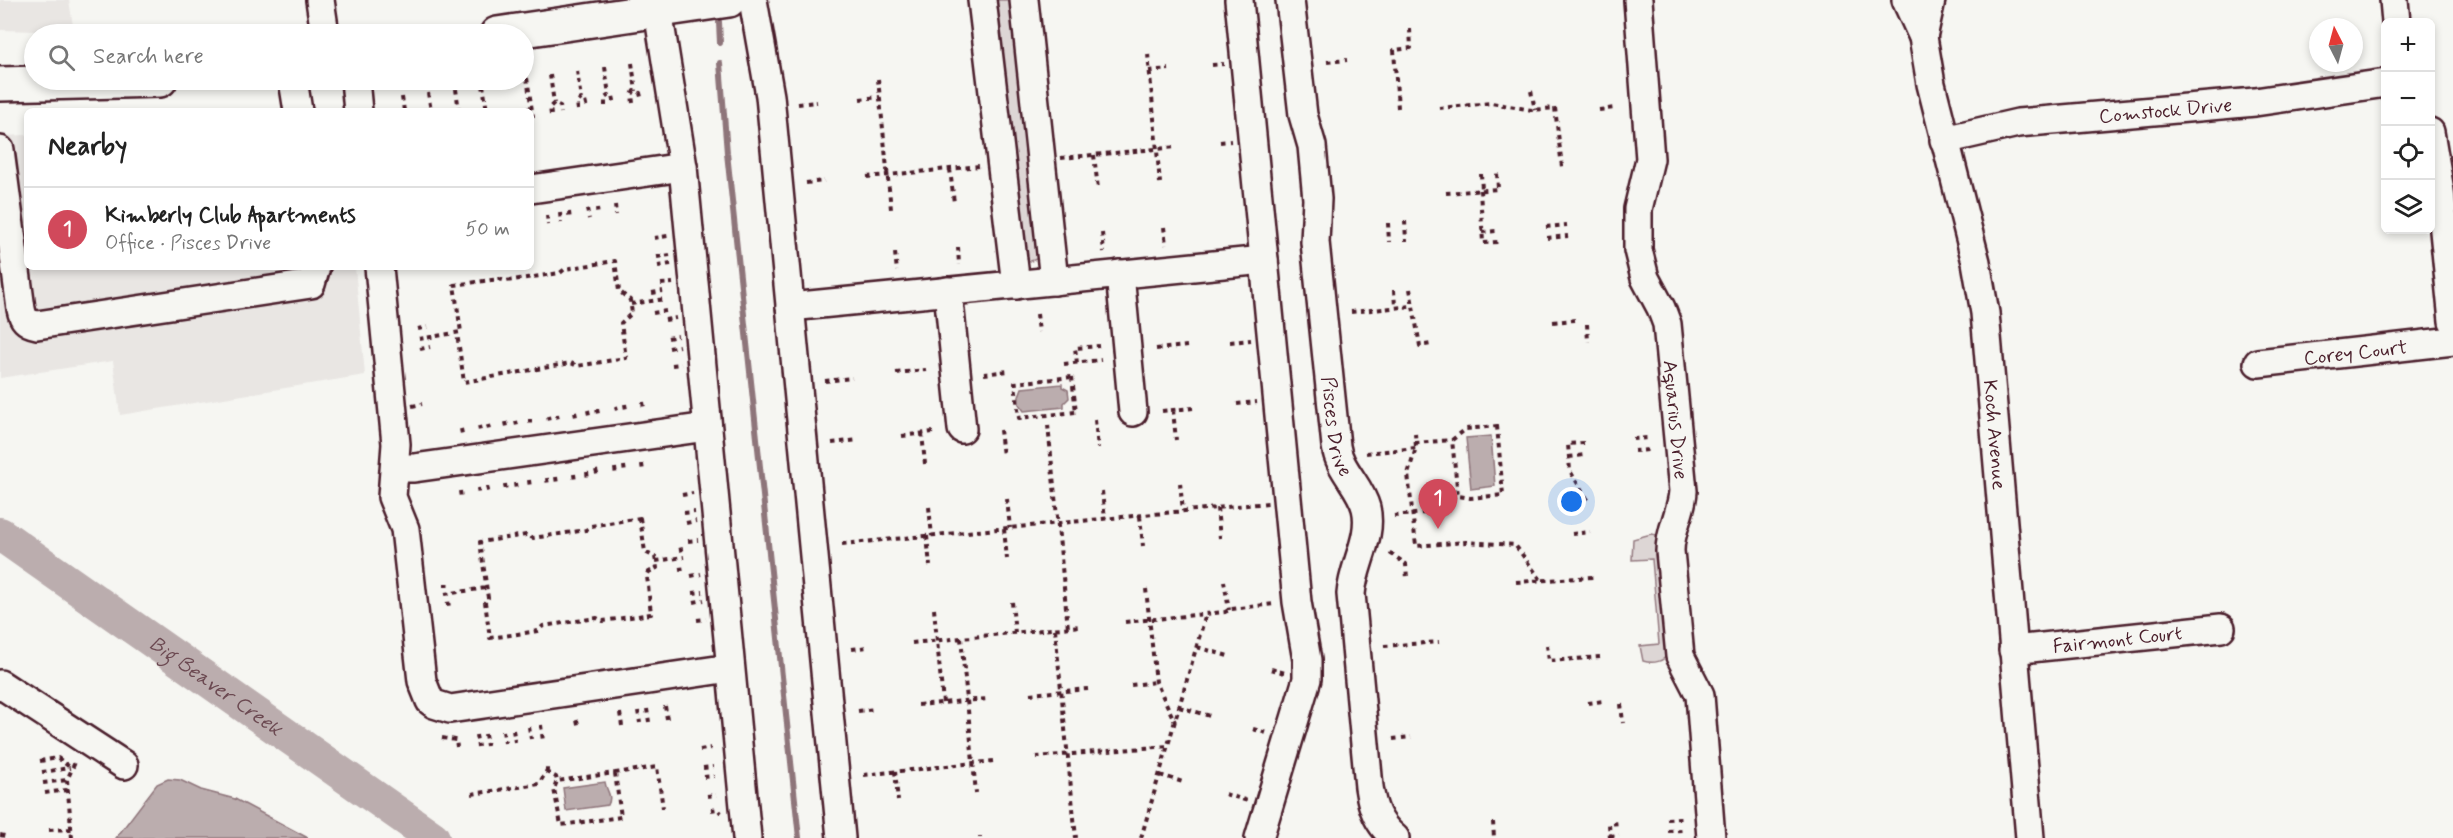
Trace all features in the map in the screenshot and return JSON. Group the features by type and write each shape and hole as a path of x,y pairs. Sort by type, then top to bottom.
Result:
{"main road":[{"path":"534,29 729,0"},
{"path":"0,84 24,83"}],"street":[{"path":"320,0 324,24"},
{"path":"753,0 770,96 841,838"},
{"path":"982,0 1016,285"},
{"path":"1024,0 1054,281"},
{"path":"1239,0 1297,602 1308,674 1259,838"},
{"name":"Pisces Drive","path":"1290,0 1303,115 1312,146 1317,199 1316,242 1336,446 1339,462 1362,500 1367,518 1366,532 1353,578 1351,594 1369,787 1371,801 1378,819 1395,838"},
{"name":"Aquarius Drive","path":"1638,0 1650,159 1638,209 1638,250 1645,278 1667,324 1683,492 1681,508 1670,536 1670,550 1680,656 1700,695 1711,838"},
{"name":"Koch Avenue","path":"1906,0 1923,38 1944,140 1976,262 1985,314 2030,838"},
{"name":"Koch Avenue","path":"1923,38 1931,0"},
{"path":"2394,0 2396,18"},
{"path":"658,11 683,167 747,838"},
{"name":"Comstock Drive","path":"1944,140 2018,123 2255,102 2381,84"},
{"path":"295,90 298,108"},
{"path":"356,90 358,108"},
{"path":"0,150 17,288 25,321 36,325 312,284 315,270"},
{"path":"2435,165 2452,312"},
{"path":"534,189 683,167"},
{"path":"790,307 1264,260"},
{"path":"379,270 396,444 396,468 392,497 405,529 422,681 430,701 450,709 730,668"},
{"path":"1120,274 1133,411"},
{"path":"948,291 962,429"},
{"name":"Corey Court","path":"2258,363 2453,341"},
{"path":"396,468 414,468 707,427"},
{"name":"Fairmont Court","path":"2013,650 2221,628"},
{"path":"0,684 124,765"}],"path":[{"path":"1398,108 1394,50 1411,48 1410,29"},
{"path":"1148,54 1160,183"},
{"path":"1326,62 1347,60"},
{"path":"632,63 636,91 640,93 642,101"},
{"path":"605,67 609,94 614,98 615,105"},
{"path":"1149,71 1169,69"},
{"path":"577,71 581,99 585,100 587,109"},
{"path":"550,75 554,103"},
{"path":"879,79 891,209"},
{"path":"456,90 459,108"},
{"path":"484,90 487,108"},
{"path":"529,90 532,108"},
{"path":"633,102 632,94 636,91"},
{"path":"1531,91 1534,110"},
{"path":"428,93 430,108"},
{"path":"605,106 605,98 609,94"},
{"path":"402,97 404,108"},
{"path":"860,99 880,97"},
{"path":"578,110 577,102 581,99"},
{"path":"798,104 817,102"},
{"path":"554,103 560,106 561,113"},
{"path":"551,115 550,107 554,103"},
{"path":"1439,108 1491,103 1534,110 1555,108 1562,167"},
{"path":"1599,110 1615,108"},
{"path":"1054,159 1177,147"},
{"path":"1094,155 1098,189"},
{"path":"867,177 981,166"},
{"path":"950,169 954,203"},
{"path":"1446,193 1498,189 1497,172"},
{"path":"1481,174 1483,243 1498,242"},
{"path":"806,183 824,181"},
{"path":"615,205 616,215"},
{"path":"597,208 598,217"},
{"path":"587,209 589,219"},
{"path":"569,212 570,221"},
{"path":"560,213 561,223"},
{"path":"547,215 548,225"},
{"path":"1405,221 1406,241"},
{"path":"1388,223 1389,242"},
{"path":"1546,227 1567,225"},
{"path":"1164,227 1166,245"},
{"path":"1482,232 1497,231"},
{"path":"1102,233 1104,252"},
{"path":"1546,238 1568,236"},
{"path":"958,247 959,265"},
{"path":"895,253 897,271"},
{"path":"615,261 619,291 630,300 631,304 632,313 621,323 626,358 577,366 572,363 464,382 457,333 460,332 454,285 499,279 506,281 560,273 565,269 615,261"},
{"path":"1410,289 1420,346 1431,344"},
{"path":"1394,290 1395,307"},
{"path":"652,293 663,291"},
{"path":"631,304 664,299"},
{"path":"1351,312 1413,306"},
{"path":"653,313 666,311"},
{"path":"1037,314 1039,332"},
{"path":"1553,322 1575,320"},
{"path":"1587,324 1588,342"},
{"path":"418,329 427,327"},
{"path":"419,339 457,333"},
{"path":"1230,342 1260,339"},
{"path":"1077,363 1075,348 1099,346"},
{"path":"1156,349 1187,346"},
{"path":"420,349 430,347"},
{"path":"1065,377 1064,364 1101,360"},
{"path":"896,374 926,370"},
{"path":"984,374 1008,371"},
{"path":"1072,376 1076,412 1019,418 1015,383 1065,377 1072,376"},
{"path":"825,381 852,378"},
{"path":"1237,404 1267,401"},
{"path":"643,402 644,408"},
{"path":"625,404 626,410"},
{"path":"1162,411 1193,408"},
{"path":"597,409 598,414"},
{"path":"1173,410 1176,440"},
{"path":"1095,420 1098,448"},
{"path":"488,424 489,430"},
{"path":"1048,425 1068,628"},
{"path":"1366,453 1452,440 1466,429 1497,426 1503,495 1470,498 1458,496 1452,440"},
{"path":"1000,430 1003,456"},
{"path":"902,435 933,432"},
{"path":"1415,433 1416,446 1408,470 1416,546 1466,543 1515,544 1541,580"},
{"path":"922,434 925,464"},
{"path":"1633,439 1648,438"},
{"path":"832,443 858,440"},
{"path":"1584,443 1568,444 1570,471 1588,500"},
{"path":"1634,451 1649,450"},
{"path":"1569,457 1585,455"},
{"path":"642,464 643,472"},
{"path":"624,466 625,474"},
{"path":"615,468 616,476"},
{"path":"596,470 598,478"},
{"path":"587,472 588,480"},
{"path":"574,474 575,482"},
{"path":"556,477 557,484"},
{"path":"547,478 548,486"},
{"path":"529,480 530,488"},
{"path":"515,483 516,490"},
{"path":"1180,483 1183,511"},
{"path":"505,484 506,492"},
{"path":"487,487 489,494"},
{"path":"478,488 479,496"},
{"path":"460,491 461,498"},
{"path":"1102,491 1105,519"},
{"path":"1448,494 1457,492"},
{"path":"1007,499 1010,528"},
{"path":"842,544 1277,502"},
{"path":"929,507 930,566"},
{"path":"1217,508 1220,538"},
{"path":"1394,516 1425,513"},
{"path":"1140,516 1143,546"},
{"path":"640,518 645,552 654,556 656,561 657,569 646,576 651,614 603,621 597,618 543,626 538,631 490,638 485,602 488,598 480,542 576,532 586,530 591,526 640,518"},
{"path":"1004,529 1007,559"},
{"path":"1572,534 1590,532"},
{"path":"1390,553 1406,564 1407,579"},
{"path":"656,561 684,557"},
{"path":"679,569 686,568"},
{"path":"1516,582 1593,577"},
{"path":"1224,582 1229,610"},
{"path":"444,585 451,585"},
{"path":"445,594 486,588"},
{"path":"1146,589 1156,682 1175,722"},
{"path":"1012,602 1015,633"},
{"path":"446,604 454,603"},
{"path":"1125,622 1276,604"},
{"path":"934,609 943,703"},
{"path":"1141,838 1206,614"},
{"path":"912,643 1082,626"},
{"path":"1055,629 1076,838"},
{"path":"961,638 976,793"},
{"path":"1384,646 1438,642"},
{"path":"1548,645 1549,661 1600,657"},
{"path":"852,649 868,647"},
{"path":"1197,647 1228,656"},
{"path":"1131,685 1156,682"},
{"path":"1030,694 1088,689"},
{"path":"918,705 987,699"},
{"path":"1588,703 1604,700"},
{"path":"1621,704 1623,723"},
{"path":"665,706 667,719"},
{"path":"1179,707 1210,716"},
{"path":"647,709 649,722"},
{"path":"858,711 874,710"},
{"path":"638,711 639,723"},
{"path":"620,713 622,726"},
{"path":"541,726 543,741"},
{"path":"529,727 531,739"},
{"path":"513,730 515,741"},
{"path":"503,731 505,743"},
{"path":"485,734 487,746"},
{"path":"476,735 478,747"},
{"path":"1393,739 1412,737"},
{"path":"442,738 456,740 457,747"},
{"path":"1036,757 1168,746"},
{"path":"700,750 711,748"},
{"path":"72,838 67,780 71,768 82,752"},
{"path":"40,761 58,758 71,768"},
{"path":"864,774 993,761"},
{"path":"472,794 539,784 547,766"},
{"path":"557,782 657,767 663,808"},
{"path":"703,768 713,767"},
{"path":"42,772 71,768"},
{"path":"895,771 897,801"},
{"path":"546,772 556,777 557,782 554,789 561,825 621,817 615,773"},
{"path":"1160,775 1183,782"},
{"path":"704,777 714,776"},
{"path":"43,783 67,780"},
{"path":"45,793 67,790"},
{"path":"707,796 716,795"},
{"path":"1225,795 1259,804"},
{"path":"1667,819 1681,818"},
{"path":"1493,822 1494,838"},
{"path":"1619,823 1609,824 1610,837 1619,835"},
{"path":"50,830 72,829"},
{"path":"1668,831 1682,830"}],"shaded area":[{"path":"0,0 69,0 73,24 24,24 24,31 0,30"},
{"path":"990,0 1014,0 1039,258 1031,261 1023,260"},
{"path":"24,135 24,270 355,270 365,375 120,415 113,361 0,378 0,136"},
{"path":"1062,384 1062,387 1068,390 1069,398 1064,403 1064,407 1024,411 1019,404 1022,388"},
{"path":"1491,436 1495,486 1471,489 1466,438"},
{"path":"1651,534 1657,535 1659,540 1664,593 1661,598 1669,652 1662,660 1651,662 1643,661 1640,646 1659,644 1652,559 1632,560 1633,539"},
{"path":"168,779 180,780 201,790 235,799 308,838 116,838 157,784"},
{"path":"605,782 610,796 608,805 566,811 563,788"}],"waterway":[{"path":"719,22 720,43"},
{"path":"720,63 727,153 799,838"},
{"name":"Big Beaver Creek","path":"0,534 433,838"}],"place":[{"name":"Kimberly Club Apartments","path":"1438,529"}]}
